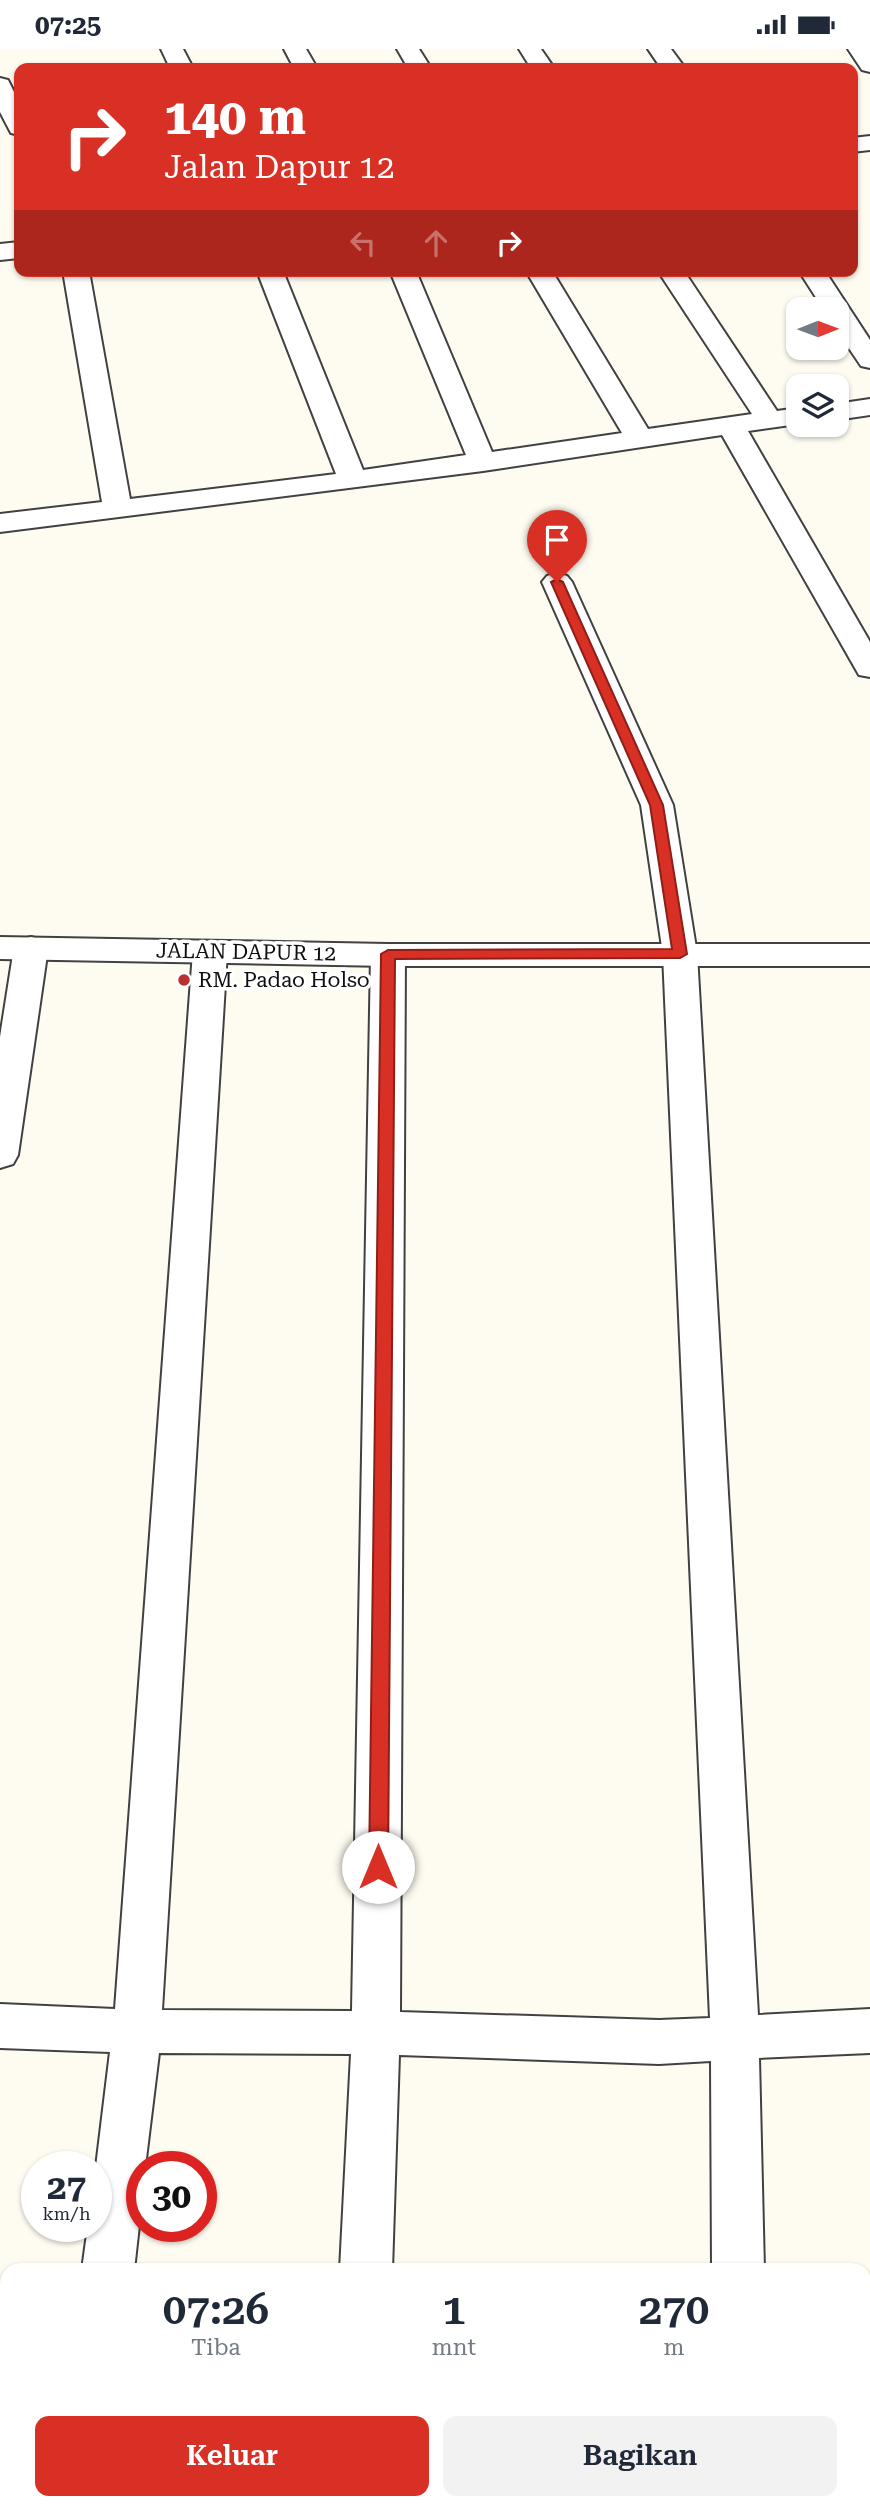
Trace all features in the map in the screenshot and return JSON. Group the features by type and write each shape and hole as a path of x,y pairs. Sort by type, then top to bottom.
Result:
{"street":[{"path":"859,49 870,65"},
{"path":"0,85 14,117"},
{"path":"77,277 117,507"},
{"path":"272,277 352,480"},
{"path":"406,277 483,463"},
{"path":"543,277 640,439"},
{"path":"675,277 769,420"},
{"path":"816,277 870,360"},
{"path":"849,410 870,407"},
{"path":"0,523 483,463 786,418"},
{"path":"731,426 870,668"},
{"path":"557,582 657,805 680,954 736,2037 738,2263"},
{"path":"0,1155 15,948"},
{"name":"JALAN DAPUR 12","path":"15,948 388,954 870,955"},
{"path":"109,2263 137,2031 210,951"},
{"path":"366,2263 376,2033 388,954"},
{"path":"0,2026 137,2031 376,2033 659,2042 870,2031"}],"place":[{"name":"RM. Padao Holso","path":"184,980"}],"route":[{"path":"378,1867 388,954 680,954 657,805 557,582"}]}
